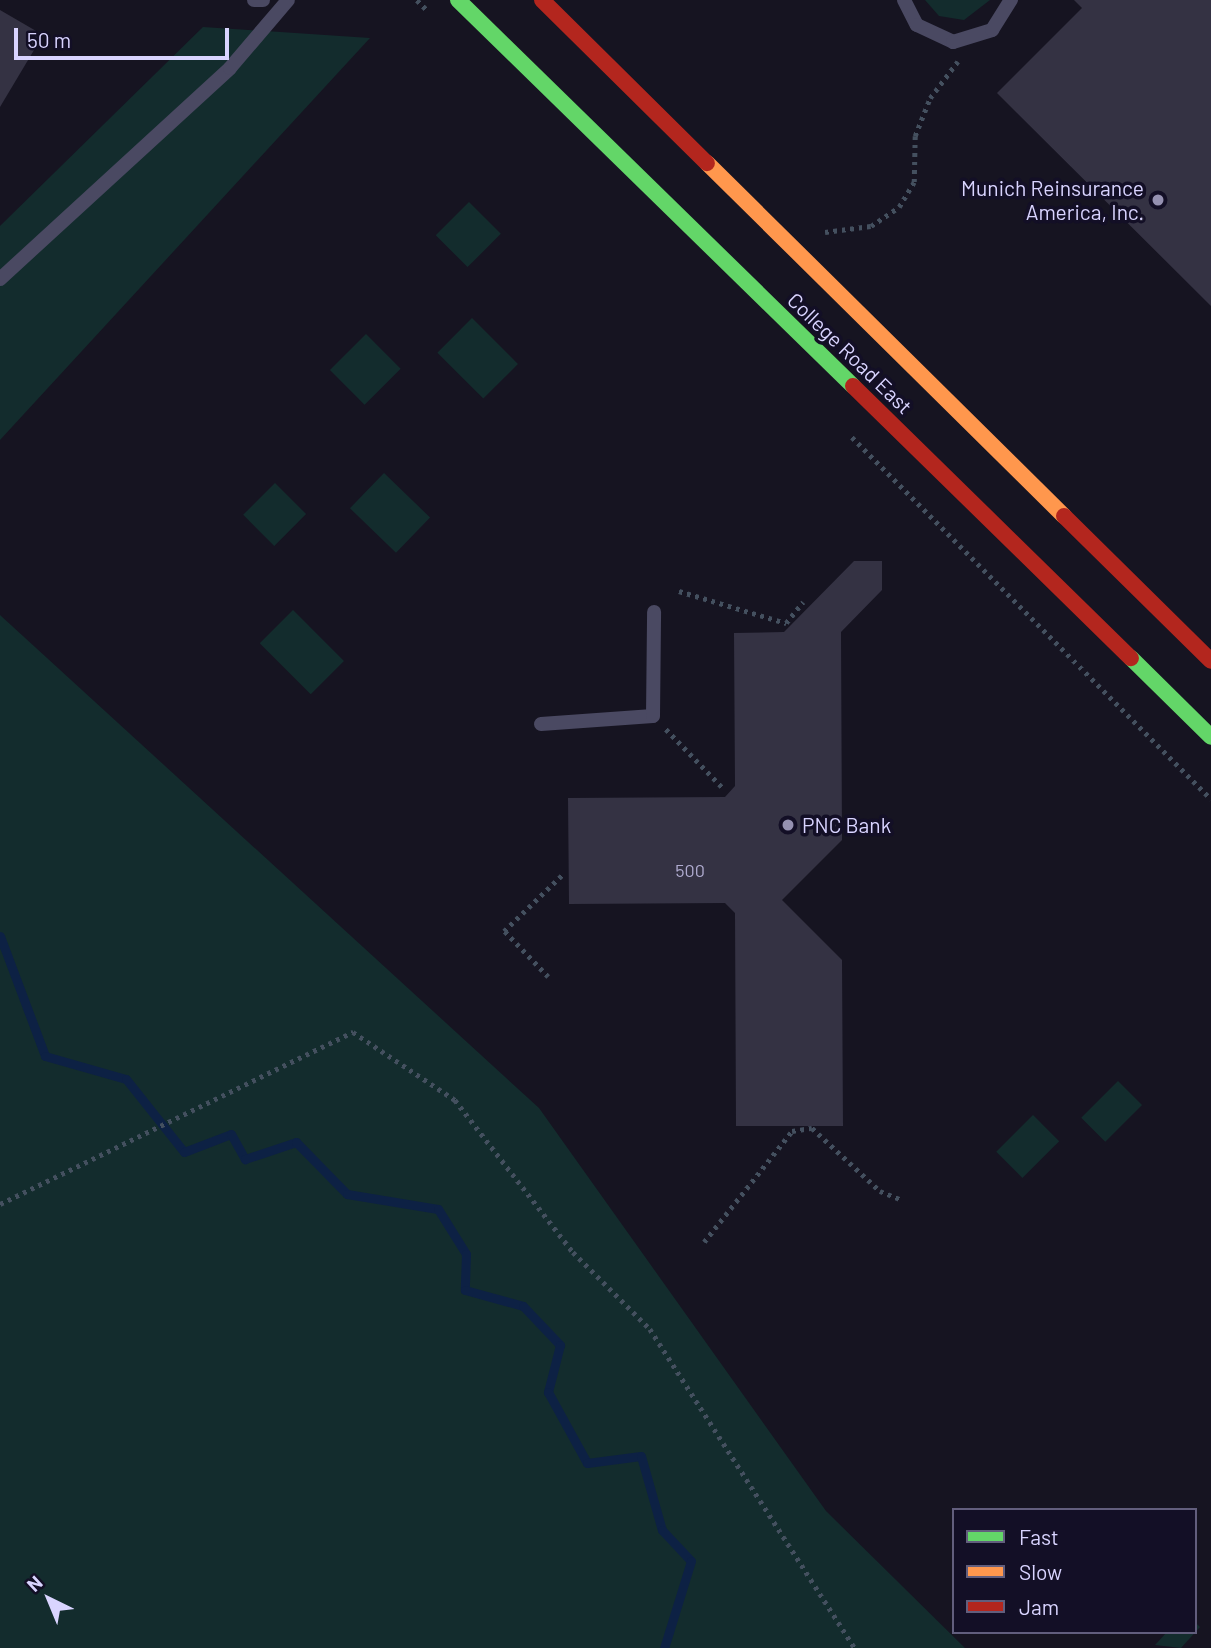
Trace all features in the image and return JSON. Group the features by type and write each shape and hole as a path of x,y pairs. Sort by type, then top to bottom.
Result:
{"street":[{"name":"College Road East","path":"458,0 1211,737"},
{"name":"College Road East","path":"542,0 1211,661"}],"lane":[{"path":"254,0 263,0"},
{"path":"0,279 230,68 288,0"},
{"path":"904,0 917,25 953,42 992,30 1011,0"},
{"path":"541,724 653,716 654,612"}],"path":[{"path":"792,248 825,232 872,226 899,207 914,182 915,136 930,98 961,57 953,42"},
{"path":"679,591 786,623 803,602"},
{"path":"653,716 724,789"},
{"path":"548,977 504,931 563,874"},
{"path":"0,1205 353,1031 455,1100 573,1252 650,1329 855,1648"},
{"path":"704,1242 792,1131 812,1128 880,1191 900,1199"}],"green space":[{"path":"925,0 990,0 964,20 939,16"},
{"path":"203,27 370,38 0,440 0,226"},
{"path":"469,202 501,234 468,267 436,235"},
{"path":"472,318 518,364 483,399 437,353"},
{"path":"366,334 401,369 365,405 330,370"},
{"path":"384,473 430,517 396,553 350,508"},
{"path":"275,483 306,514 274,546 243,515"},
{"path":"293,610 344,661 311,694 260,643"},
{"path":"0,615 539,1108 826,1511 965,1648 0,1648"},
{"path":"1118,1081 1142,1105 1105,1142 1081,1118"},
{"path":"1033,1115 1059,1141 1022,1178 996,1152"},
{"path":"1165,1634 1194,1634 1181,1648 1155,1645"}],"building":[{"name":"Munich Reinsurance America, Inc.","path":"1074,0 1211,0 1211,306 997,93 1082,8"},
{"path":"0,10 43,35 0,107"},
{"path":"854,561 882,561 882,590 841,632 842,840 782,900 842,960 843,1126 736,1126 735,913 725,903 569,904 568,798 725,797 735,786 734,633 784,632"}],"waterway":[{"path":"0,936 45,1056 126,1079 184,1152 231,1134 245,1159 296,1142 347,1194 438,1209 466,1254 465,1290 523,1306 560,1345 548,1392 587,1463 641,1456 662,1530 691,1561 664,1648"}],"traffic: fast":[{"path":"458,0 853,386"},
{"path":"1131,658 1211,737"}],"traffic: slow":[{"path":"707,163 1064,516"}],"traffic: jam":[{"path":"542,0 707,163"},
{"path":"853,386 1131,658"},
{"path":"1064,516 1211,661"}],"place":[{"name":"Munich Reinsurance America, Inc.","path":"1158,200"},
{"name":"PNC Bank","path":"788,825"}]}
